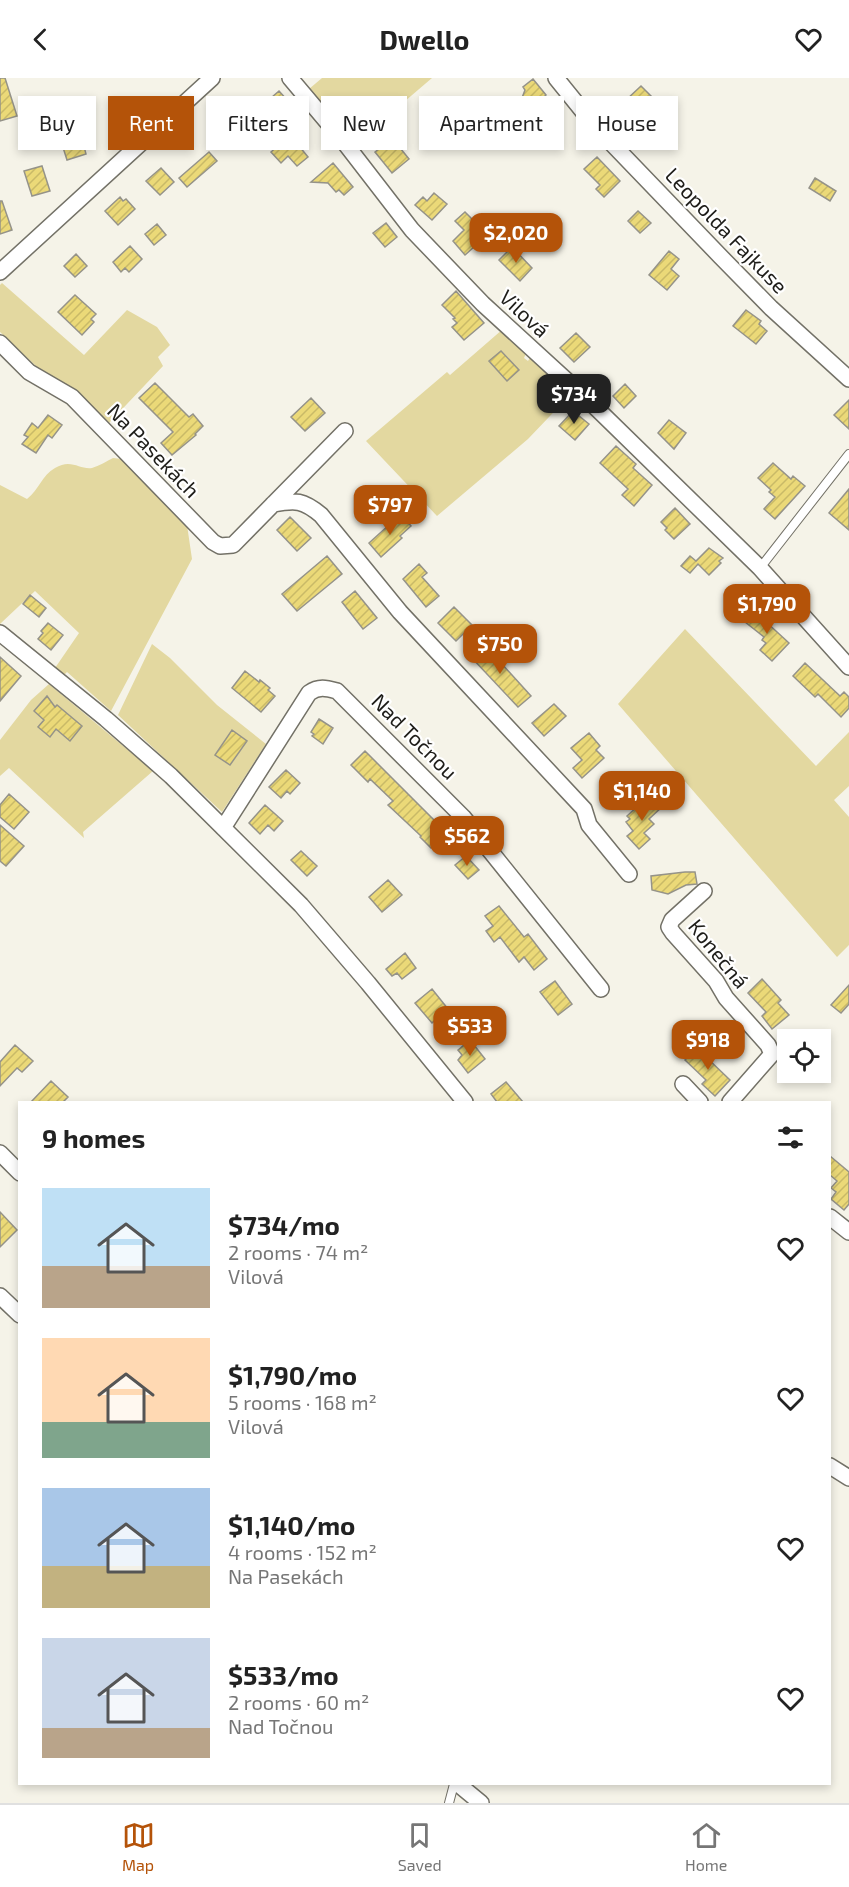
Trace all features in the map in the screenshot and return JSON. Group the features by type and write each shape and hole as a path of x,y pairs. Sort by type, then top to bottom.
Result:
{"street":[{"path":"0,272 212,78"},
{"name":"Vilová","path":"290,78 345,142 412,230 475,296 589,401 760,567 849,667"},
{"name":"Leopolda Fajkuse","path":"556,78 594,124 771,308 849,379"},
{"name":"Na Pasekách","path":"0,343 30,372 72,397 213,542 220,546 233,545 345,431"},
{"path":"305,472 304,494 310,506"},
{"path":"273,504 300,502 310,506 321,515 400,612 584,809 589,825 629,874"},
{"path":"0,633 106,719 171,776 301,905 464,1101"},
{"name":"Nad Točnou","path":"223,828 309,693 316,688 338,691 463,817 601,989"},
{"name":"Konečná","path":"704,891 672,920 669,927 716,981 726,998 768,1045 772,1054 731,1101"},
{"path":"683,1084 699,1101"},
{"path":"0,1153 18,1171"},
{"path":"831,1218 849,1232"},
{"path":"0,1296 18,1313"},
{"path":"831,1467 849,1478"},
{"path":"457,1785 481,1803"}],"lane":[{"path":"760,567 849,453"},
{"path":"449,1803 456,1785"}],"shaded area":[{"path":"322,78 432,78 407,99 407,96 321,96 321,103 309,89"},
{"path":"2,283 84,355 127,310 157,327 170,345 158,357 163,366 109,423 80,395 38,368 0,332 0,285"},
{"path":"503,329 527,351 524,358 528,361 531,356 571,394 528,439 437,516 366,441 447,372 450,375"},
{"path":"113,458 122,459 187,525 192,559 111,711 67,672 62,677 55,668 79,633 35,591 0,624 0,485 27,499 51,471 61,465 71,464 92,468"},
{"path":"685,629 816,766 849,732 849,786 834,800 849,817 849,945 837,957 618,704"},
{"path":"152,644 170,658 217,705 266,744 222,812 118,715"},
{"path":"49,684 153,771 83,832 84,838 9,768 0,776 0,740 31,700"}],"building":[{"path":"0,78 5,78 17,116 0,121"},
{"path":"533,79 546,95 523,96 525,90 523,87"},
{"path":"641,86 651,96 630,96"},
{"path":"279,91 283,96 273,96"},
{"path":"64,150 85,150 86,154 67,160"},
{"path":"273,150 302,150 308,157 297,166 288,156 281,163 271,152"},
{"path":"377,150 402,150 409,159 392,173 375,152"},
{"path":"209,152 217,161 187,187 179,178"},
{"path":"597,157 620,181 604,197 596,189 600,185 584,169"},
{"path":"333,163 353,187 344,195 339,190 336,192 328,183 311,182"},
{"path":"42,166 50,191 32,196 24,171"},
{"path":"161,168 174,182 160,195 146,181"},
{"path":"815,178 836,191 830,201 809,188"},
{"path":"434,193 447,204 432,220 415,205 423,197 427,201"},
{"path":"120,197 123,201 126,199 135,209 118,225 105,211"},
{"path":"0,201 2,201 12,230 0,234"},
{"path":"638,211 651,223 640,233 628,221"},
{"path":"465,212 474,221 471,224 484,238 465,255 453,241 464,230 455,221"},
{"path":"386,223 397,237 385,247 373,233"},
{"path":"157,224 166,235 154,245 145,234"},
{"path":"130,246 142,259 129,272 125,268 121,272 113,262"},
{"path":"512,247 532,268 520,281 499,260"},
{"path":"669,251 679,259 671,269 679,276 667,290 649,275"},
{"path":"76,254 87,266 75,277 64,266"},
{"path":"456,291 484,323 464,340 452,327 457,323 453,319 455,318 442,305"},
{"path":"75,295 96,314 91,319 94,322 82,335 58,312"},
{"path":"746,310 761,321 759,324 767,331 756,344 733,326"},
{"path":"576,333 590,347 574,362 560,348"},
{"path":"501,351 519,370 507,381 489,361"},
{"path":"155,383 189,417 193,414 203,426 172,455 161,443 173,432 139,398"},
{"path":"625,384 636,396 624,408 613,396"},
{"path":"311,398 325,413 305,431 291,417"},
{"path":"849,400 849,429 834,415"},
{"path":"573,411 589,424 575,440 559,426"},
{"path":"48,415 62,425 52,438 48,435 36,453 22,444 28,437 24,435 32,423 38,428"},
{"path":"669,420 686,433 674,449 658,433"},
{"path":"616,446 636,464 633,468 652,485 634,506 622,495 628,489 600,463"},
{"path":"773,463 791,479 793,476 805,486 775,519 764,509 775,497 758,478"},
{"path":"849,489 849,530 829,513"},
{"path":"675,508 690,524 674,539 661,522"},
{"path":"401,514 411,526 400,536 402,538 381,557 369,543"},
{"path":"290,517 311,538 297,551 277,530"},
{"path":"709,548 723,558 709,575 698,564 690,573 681,566 690,556 696,561"},
{"path":"327,556 342,574 297,611 282,594"},
{"path":"419,564 427,573 422,577 439,596 426,607 403,579"},
{"path":"355,591 377,618 363,629 342,602"},
{"path":"30,595 46,608 39,617 23,604"},
{"path":"454,607 472,625 456,641 438,623"},
{"path":"757,609 767,617 764,620 789,643 772,661 760,650 766,643 762,640 764,637 745,622"},
{"path":"48,623 63,635 51,650 38,639"},
{"path":"486,643 531,696 518,707 471,657"},
{"path":"0,657 21,676 0,701"},
{"path":"805,663 840,696 844,692 849,697 849,708 841,717 818,694 815,697 793,676"},
{"path":"245,671 270,688 268,690 275,696 261,712 232,688"},
{"path":"47,696 55,707 57,705 82,726 70,741 56,729 50,737 38,727 44,720 34,711"},
{"path":"554,704 566,716 544,736 532,723"},
{"path":"319,719 333,728 323,744 312,736 314,734 311,732"},
{"path":"232,730 247,741 230,765 215,755"},
{"path":"589,733 600,746 596,750 604,758 582,778 573,768 582,760 571,748"},
{"path":"365,751 447,833 431,848 388,805 393,801 370,779 368,782 351,765"},
{"path":"286,770 300,783 290,794 287,791 281,798 269,787"},
{"path":"9,794 29,812 14,829 0,817 0,805"},
{"path":"654,798 662,807 649,819 654,824 644,833 650,839 639,849 627,836 633,831 626,822 630,819 627,816 638,806 641,809"},
{"path":"265,805 283,821 274,831 268,825 260,834 249,823"},
{"path":"0,825 24,846 6,866 0,861"},
{"path":"301,851 317,866 307,876 291,860"},
{"path":"466,856 479,870 468,879 455,865"},
{"path":"695,872 697,884 686,885 668,894 652,890 651,876"},
{"path":"388,880 402,895 382,912 369,897"},
{"path":"499,906 524,937 528,934 547,959 534,970 524,957 519,962 500,937 494,942 486,931 493,926 485,916"},
{"path":"405,953 416,968 402,979 397,973 392,976 386,969"},
{"path":"762,979 781,1000 778,1003 789,1015 772,1029 762,1016 766,1012 748,993"},
{"path":"555,981 572,1004 558,1015 540,992"},
{"path":"849,985 849,1004 841,1013 831,1005"},
{"path":"432,989 448,1009 432,1023 415,1003"},
{"path":"458,1019 471,1034 463,1041 450,1026"},
{"path":"470,1040 485,1059 468,1073 458,1060 462,1055 458,1050"},
{"path":"15,1045 33,1061 22,1072 17,1068 0,1086 0,1062"},
{"path":"699,1046 707,1053 704,1055 730,1080 715,1096 702,1084 706,1080 685,1060"},
{"path":"51,1081 68,1097 64,1101 32,1101"},
{"path":"506,1082 522,1101 496,1101 491,1094"},
{"path":"831,1157 849,1172 849,1204 844,1210 831,1199 836,1192 831,1188 837,1181 831,1176"},
{"path":"0,1212 17,1230 0,1247"}]}
